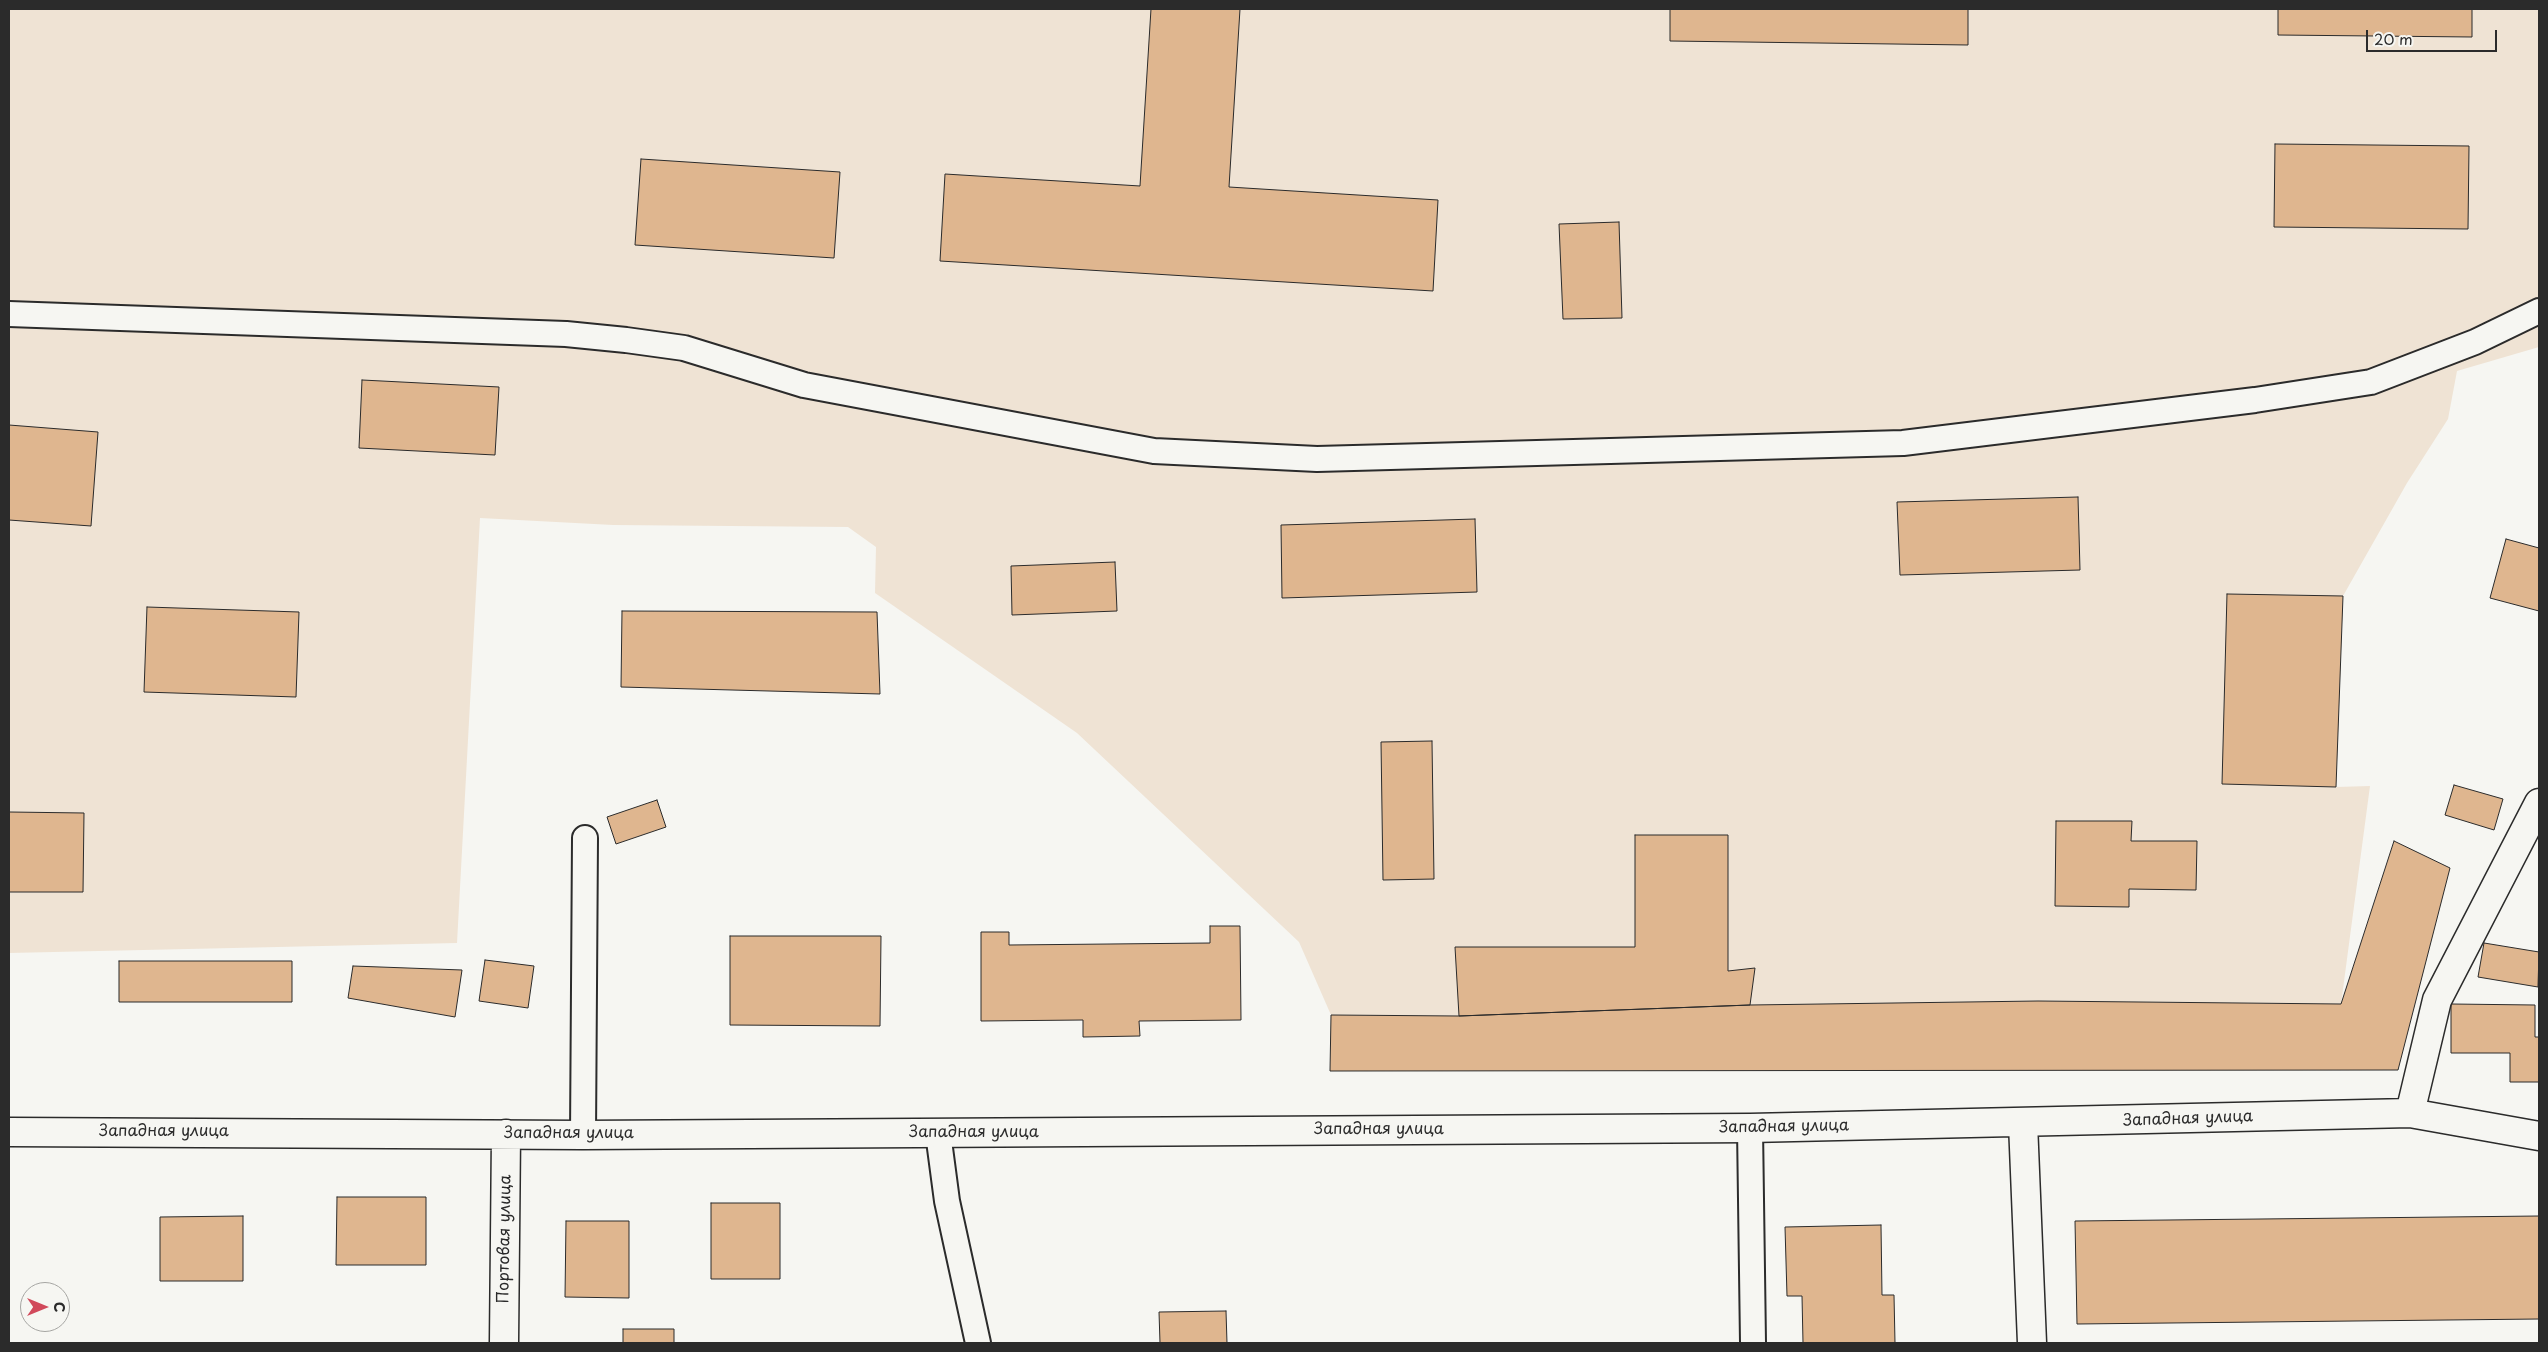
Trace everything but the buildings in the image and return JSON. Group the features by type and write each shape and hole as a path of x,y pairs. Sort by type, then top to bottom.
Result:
{"street":[{"path":"2410,1113 2437,1000 2539,803"},
{"name":"Западная улица","path":"9,1132 582,1135 1750,1128 2410,1113 2539,1136"},
{"path":"2022,1123 2032,1343"},
{"name":"Портовая улица","path":"504,1343 506,1134"}],"lane":[{"path":"9,314 566,334 606,338 684,348 804,385 1154,451 1317,459 1903,443 2254,400 2371,382 2475,342 2539,311"},
{"path":"582,1135 585,838"},
{"path":"1750,1128 1753,1343"},
{"path":"938,1133 947,1201 978,1343"}],"shaded area":[{"path":"9,9 2539,9 2539,347 2457,371 2448,419 2407,483 2343,596 2336,787 2370,786 2341,1004 2038,1001 1750,1005 1459,1016 1331,1015 1299,942 1077,733 875,593 876,547 848,527 613,525 480,518 457,943 9,953"}]}
